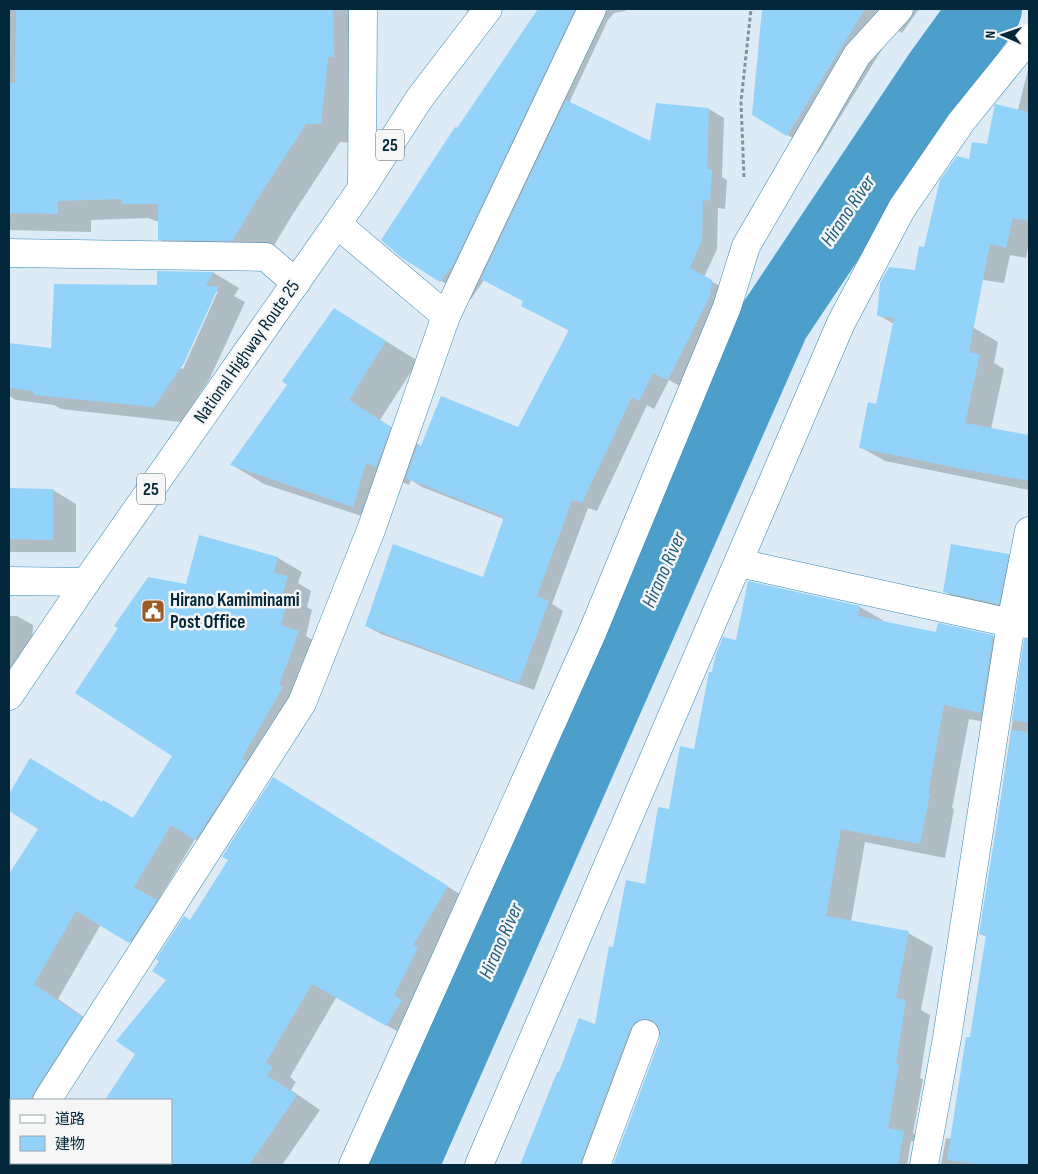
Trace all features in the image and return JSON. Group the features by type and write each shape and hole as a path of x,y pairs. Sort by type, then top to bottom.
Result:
{"main road":[{"path":"362,188 363,9"},
{"name":"National Highway Route 25","path":"9,696 86,582 362,188 419,99 488,9"},
{"path":"48,1099 302,703 371,530 446,316 592,9"},
{"path":"354,1165 592,633 727,307 746,246 857,55 899,9"},
{"path":"479,1165 841,323 902,208 961,122 1029,38"},
{"path":"337,224 446,316"},
{"path":"9,253 266,257 296,283"},
{"path":"924,1165 1020,624 1029,531"},
{"path":"739,563 1020,624"},
{"path":"9,581 86,582"},
{"path":"596,1165 646,1034"}],"path":[{"path":"744,179 741,102 751,9"}],"building":[{"path":"16,9 333,9 334,57 328,57 321,124 306,124 232,241 158,240 158,204 122,204 122,199 58,201 58,214 9,213 9,83 15,83"},
{"path":"538,9 575,9 453,265 440,282 402,258 381,240 455,127 457,128"},
{"path":"762,9 865,9 787,136 752,115"},
{"path":"566,100 650,141 656,103 709,108 707,169 712,170 710,201 703,200 702,240 690,268 712,280 710,296 668,380 653,373 639,401 632,397 582,503 572,500 537,596 549,601 519,683 365,626 393,544 483,577 504,517 406,478 418,444 421,446 441,396 518,427 569,330 521,306 523,301 481,279"},
{"path":"995,104 1029,112 1029,221 1013,218 1006,248 990,244 969,352 980,354 965,423 1029,435 1029,481 859,448 868,402 876,404 894,318 877,316 880,283 889,267 915,270 919,246 924,247 940,180 957,156 969,159 972,142 987,144"},
{"path":"157,271 214,272 206,286 219,286 184,363 154,407 34,395 34,391 9,388 9,343 51,348 54,284 157,285"},
{"path":"334,308 386,341 349,400 391,427 376,467 366,463 353,507 230,465 287,385 282,381"},
{"path":"9,488 53,489 53,540 9,539"},
{"path":"199,535 278,557 274,573 288,576 283,593 289,595 281,625 299,631 279,685 283,687 242,758 246,761 195,840 171,825 134,887 157,900 129,943 76,911 34,984 82,1017 30,1099 10,1099 9,1133 9,874 38,829 9,811 9,794 30,758 102,802 103,800 133,818 172,756 75,693 118,628 114,626 148,577 186,584"},
{"path":"951,544 1009,554 999,604 943,592"},
{"path":"748,581 860,606 858,616 936,632 938,623 993,635 981,713 944,705 920,844 841,829 826,916 909,931 896,998 906,1000 896,1064 899,1064 888,1128 904,1131 898,1165 613,1165 660,1039 660,1031 657,1024 650,1019 643,1019 635,1022 630,1029 581,1160 581,1165 520,1165 557,1072 559,1072 579,1018 595,1024 609,946 613,947 626,880 645,884 658,807 669,809 680,746 694,749 709,672 712,672 716,654 723,637 736,640"},
{"path":"1024,639 1029,639 1029,723 1012,720"},
{"path":"1012,730 1029,732 1029,1165 986,1165 947,1160 966,1037 970,1037 986,935 979,934"},
{"path":"273,777 448,886 413,945 418,948 394,995 402,1000 386,1026 312,984 266,1062 273,1067 267,1075 297,1095 249,1165 171,1165 172,1099 106,1099 135,1054 116,1041 166,980 152,971 159,961 156,959 184,916 190,920 228,860 222,857"}],"waterway":[{"name":"Hirano River","path":"402,1165 774,321 939,74 986,9"}],"place":[{"name":"Hirano Kamiminami Post Office","path":"153,611"}]}
